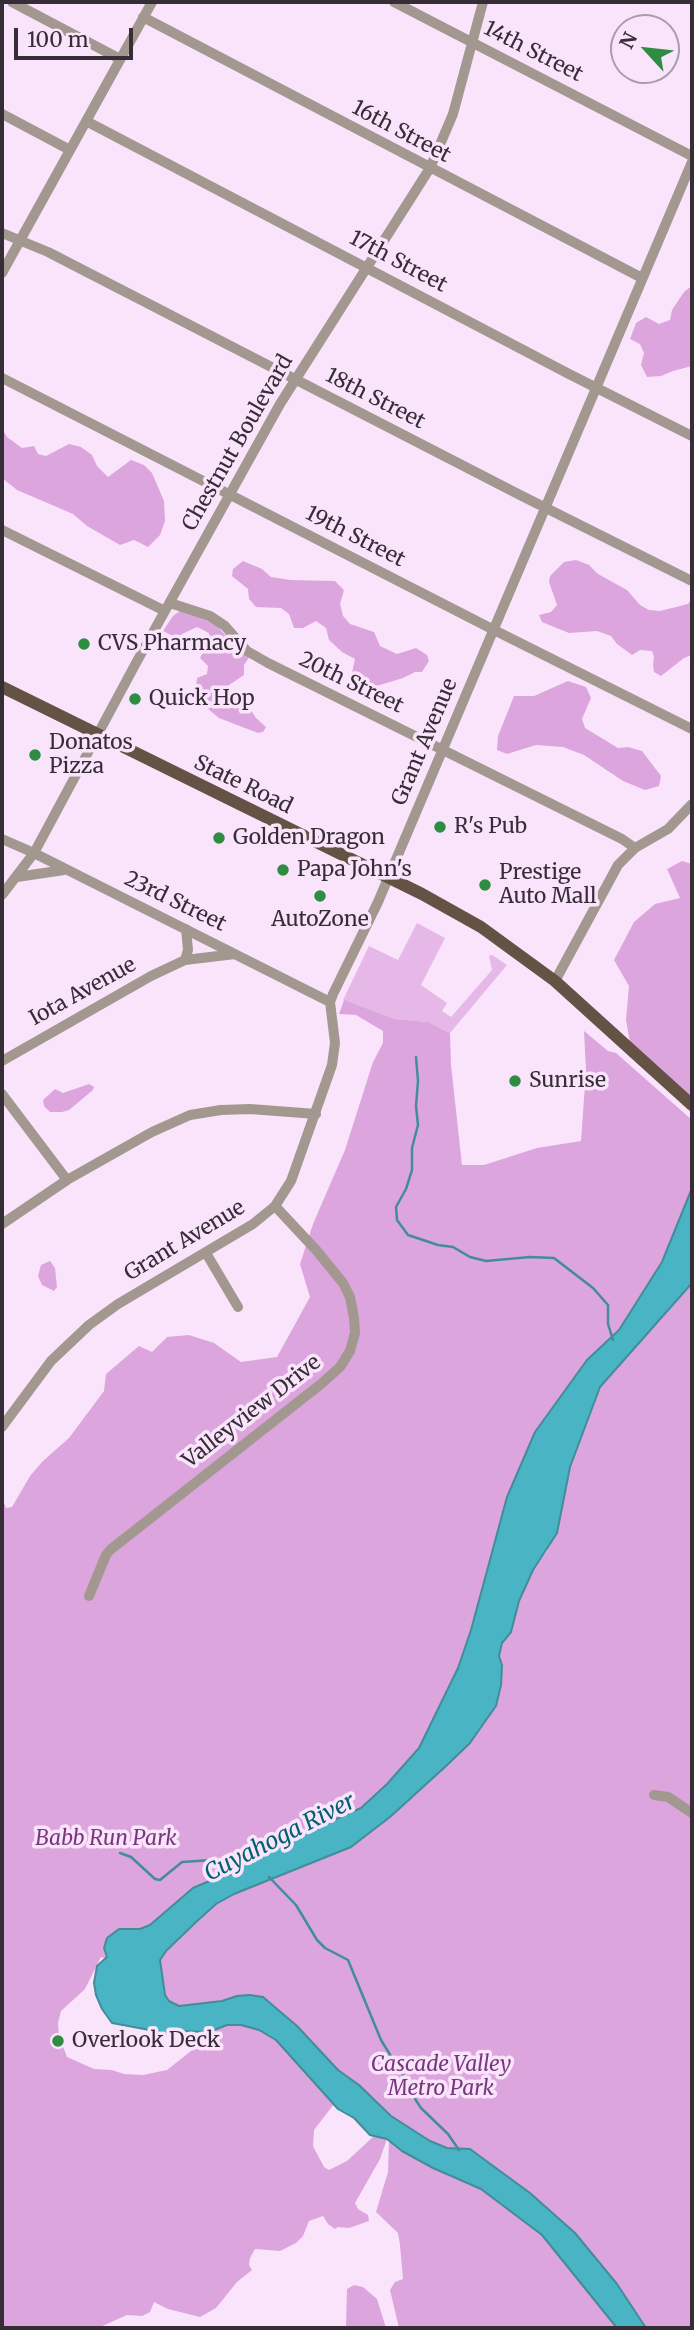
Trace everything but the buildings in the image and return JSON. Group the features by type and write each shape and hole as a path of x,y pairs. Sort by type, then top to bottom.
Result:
{"main road":[{"name":"State Road","path":"2,687 388,878 481,927 555,981 692,1105"}],"street":[{"path":"12,2 120,59"},
{"path":"2,273 152,2"},
{"name":"14th Street","path":"394,2 692,156"},
{"name":"Chestnut Boulevard","path":"2,895 34,853 167,607 296,380 430,168 453,114 483,2"},
{"name":"16th Street","path":"143,17 642,278"},
{"path":"2,114 70,150"},
{"name":"17th Street","path":"86,121 692,435"},
{"name":"Grant Avenue","path":"2,1427 50,1362 89,1325 122,1302 253,1224 275,1206 291,1181 329,1077 334,1052 330,1002 388,878 692,162"},
{"name":"18th Street","path":"2,233 39,248 692,581"},
{"name":"19th Street","path":"2,378 692,729"},
{"name":"20th Street","path":"2,530 167,607 210,616 225,626 242,647 252,654 622,839 635,848"},
{"path":"555,981 618,865 635,848 668,829 692,804"},
{"name":"23rd Street","path":"2,839 330,1002"},
{"path":"16,877 67,870"},
{"path":"185,960 188,950 186,929"},
{"name":"Iota Avenue","path":"2,1060 151,976 185,960 236,954"},
{"path":"2,1094 67,1180"},
{"path":"2,1224 67,1180 152,1132 190,1115 242,1109 288,1110 316,1114"},
{"name":"Valleyview Drive","path":"89,1596 110,1550 327,1378 340,1367 350,1351 355,1333 354,1318 350,1297 343,1283 275,1206"},
{"path":"206,1253 238,1307"},
{"path":"654,1795 668,1797 692,1813"}],"shaded area":[{"path":"417,923 445,938 421,985 447,1003 442,1011 451,1017 492,970 489,956 492,955 507,965 450,1033 428,1022 395,1019 343,1000 369,946 398,960"}],"green space":[{"path":"689,288 692,288 692,366 661,376 647,377 641,365 644,353 640,344 630,339 636,323 646,317 659,324 670,320 672,310"},
{"path":"2,429 7,437 22,448 34,446 38,454 46,456 69,444 81,447 92,455 97,466 108,477 131,460 144,465 152,473 164,501 165,521 160,535 148,547 134,540 120,545 87,526 73,514 17,490 2,478"},
{"path":"576,560 589,565 598,574 627,590 640,605 649,610 660,611 688,604 692,598 692,655 661,676 654,672 652,651 640,650 632,655 611,636 597,631 569,633 542,622 539,615 551,612 557,605 549,582 550,576 564,562"},
{"path":"243,561 262,569 271,577 335,581 344,590 340,604 343,616 350,624 374,632 380,646 397,654 416,648 427,655 429,661 422,672 367,689 354,689 350,682 355,659 329,640 326,628 316,621 303,628 294,628 289,614 281,608 256,607 249,599 248,589 232,576 233,569"},
{"path":"180,611 195,612 213,622 250,656 244,665 244,675 229,685 222,693 221,699 225,704 243,703 266,727 263,732 258,733 219,718 201,703 196,687 197,678 207,674 208,666 200,658 209,640 209,633 197,627 182,634 179,639 163,631"},
{"path":"568,681 586,687 591,698 582,719 585,728 618,748 628,747 642,751 661,776 659,786 645,790 623,781 584,755 563,747 536,745 507,754 497,750 498,736 514,696 534,696"},
{"path":"682,861 692,864 692,1105 631,1048 626,1020 629,986 614,960 634,922 655,904 680,898 667,869"},
{"name":"Babb Run Park","path":"344,1000 395,1019 428,1022 450,1033 462,1165 484,1165 537,1148 581,1141 586,1070 584,1031 608,1051 616,1053 692,1120 691,1194 662,1262 619,1330 587,1360 535,1432 507,1497 458,1668 419,1748 361,1808 264,1847 228,1873 193,1888 150,1925 140,1930 127,1928 104,1948 106,1959 101,1957 85,1989 61,2011 59,2036 67,2057 94,2069 124,2074 143,2075 167,2070 209,2032 227,2025 241,2025 259,2030 276,2040 334,2104 314,2130 313,2146 324,2167 329,2170 347,2161 374,2136 387,2139 380,2159 355,2203 358,2209 368,2215 369,2221 349,2228 335,2229 323,2216 309,2221 303,2236 280,2251 255,2249 249,2265 252,2270 237,2282 216,2308 200,2317 168,2309 154,2302 150,2312 142,2316 127,2315 98,2328 2,2328 2,1498 6,1508 12,1507 30,1476 69,1438 104,1391 106,1374 139,1346 152,1352 167,1337 189,1335 214,1343 241,1362 277,1357 310,1297 300,1264 313,1224 345,1150 373,1062 383,1043 383,1031 356,1015 339,1014"},
{"path":"89,1084 94,1087 93,1090 69,1110 50,1112 44,1106 43,1100 55,1089 63,1093"},
{"path":"50,1261 55,1268 57,1287 54,1291 42,1285 38,1276 41,1265"},
{"name":"Cascade Valley Metro Park","path":"692,1283 692,2328 646,2328 617,2284 575,2233 530,2193 481,2156 430,2141 391,2116 359,2085 338,2070 297,2026 263,1997 237,1996 222,2001 179,2006 169,2001 165,1995 160,1960 166,1951 216,1904 234,1894 351,1847 390,1817 496,1706 501,1685 502,1666 499,1657 503,1643 511,1632 519,1601 533,1570 547,1551 570,1467 600,1386"},
{"path":"389,2141 433,2168 481,2189 542,2235 617,2328 399,2328 390,2290 395,2282 403,2279 398,2233 376,2212 388,2172"},
{"path":"354,2285 363,2287 377,2299 386,2328 346,2328 347,2289"}],"water":[{"path":"692,1188 692,1283 600,1387 570,1467 557,1533 533,1570 519,1601 511,1632 502,1643 499,1656 502,1665 501,1685 496,1706 470,1743 390,1817 351,1847 234,1894 216,1904 166,1951 160,1960 165,1995 169,2001 179,2006 222,2001 237,1996 263,1997 297,2026 338,2070 359,2085 391,2116 430,2141 447,2148 470,2149 530,2193 575,2233 617,2284 646,2328 617,2328 542,2235 481,2189 433,2168 402,2151 387,2139 370,2135 354,2118 338,2109 276,2040 259,2030 241,2025 227,2025 209,2032 175,2031 171,2034 112,2023 102,2009 94,1983 97,1966 107,1957 104,1948 107,1938 119,1929 140,1929 150,1925 193,1888 228,1873 267,1845 309,1831 361,1808 419,1748 458,1668 507,1497 535,1432 587,1360 619,1330 662,1262"}],"waterway":[{"path":"416,1057 418,1125 412,1148 412,1170 396,1207 397,1220 408,1235 453,1247 470,1257 486,1261 554,1258 593,1288 608,1305 608,1324 613,1340"},
{"name":"Cuyahoga River","path":"120,1853 131,1857 155,1879 160,1880 182,1862 228,1859 238,1866"},
{"path":"269,1877 296,1905 317,1940 325,1948 348,1960 381,2040 406,2085 421,2108 448,2134 459,2150"}],"place":[{"name":"CVS Pharmacy","path":"84,644"},
{"name":"Quick Hop","path":"135,699"},
{"name":"Donatos Pizza","path":"35,755"},
{"name":"R's Pub","path":"440,827"},
{"name":"Golden Dragon","path":"219,838"},
{"name":"Papa John's","path":"283,870"},
{"name":"Prestige Auto Mall","path":"485,885"},
{"name":"AutoZone","path":"320,896"},
{"name":"Sunrise","path":"515,1081"},
{"name":"Overlook Deck","path":"58,2041"}]}
